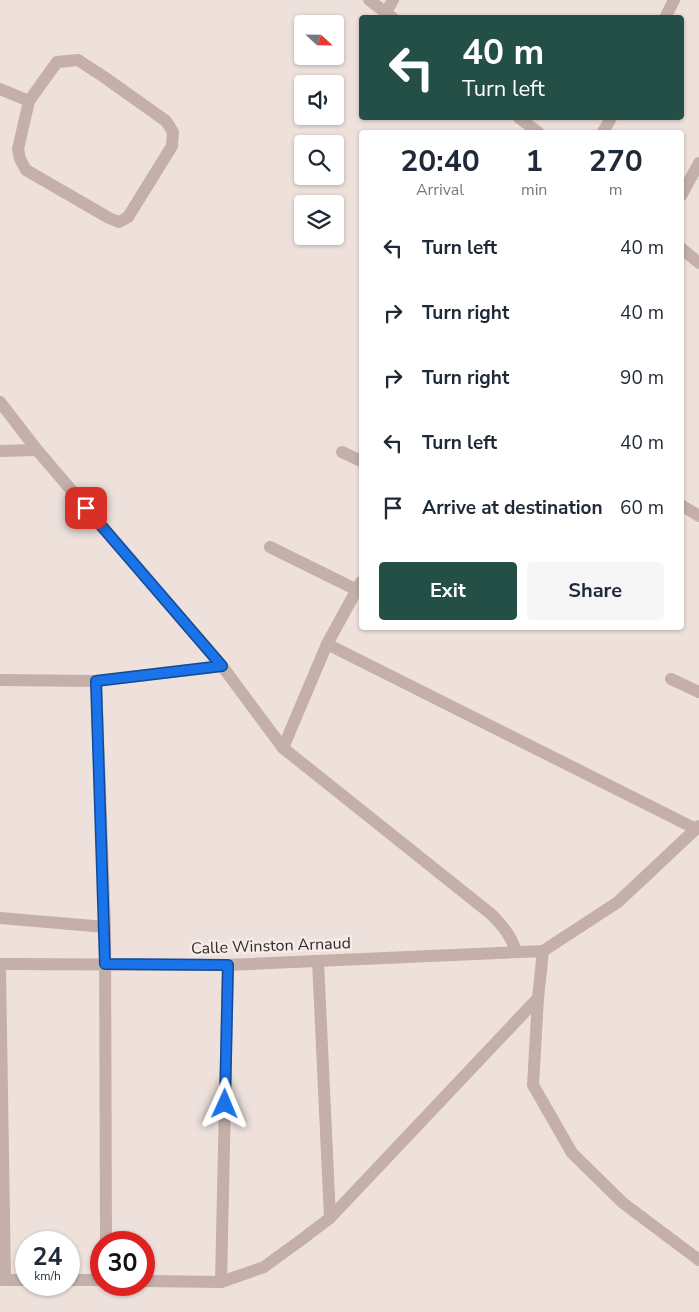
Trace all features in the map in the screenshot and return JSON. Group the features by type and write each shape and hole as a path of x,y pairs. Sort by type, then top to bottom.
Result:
{"street":[{"path":"369,0 390,15 393,0"},
{"path":"666,15 674,0"},
{"path":"78,60 166,121 173,132 172,146 128,216 119,222 109,218 26,170 18,150 29,101 57,62 78,60"},
{"path":"0,89 29,101"},
{"path":"522,120 535,130"},
{"path":"684,190 699,163"},
{"path":"684,250 699,263"},
{"path":"0,402 36,450 222,666 283,748 491,914 504,927 513,942 516,952"},
{"path":"0,451 36,450"},
{"path":"342,452 359,460"},
{"path":"684,507 699,516"},
{"path":"270,547 359,586 327,644 283,748"},
{"path":"327,644 698,827 618,902 543,951 533,1085 572,1153 623,1203 699,1260"},
{"path":"0,680 96,681 222,666"},
{"path":"671,679 699,692"},
{"path":"96,681 105,927 106,1231"},
{"path":"0,918 105,927"},
{"name":"Calle Winston Arnaud","path":"0,964 228,965 543,951"},
{"path":"318,961 330,1218"},
{"path":"221,1282 228,965"},
{"path":"0,968 2,1280 15,1280"},
{"path":"155,1281 221,1282 264,1267 330,1218 538,998"}],"route":[{"path":"86,508 222,666 96,681 105,964 228,965 225,1104"}]}
